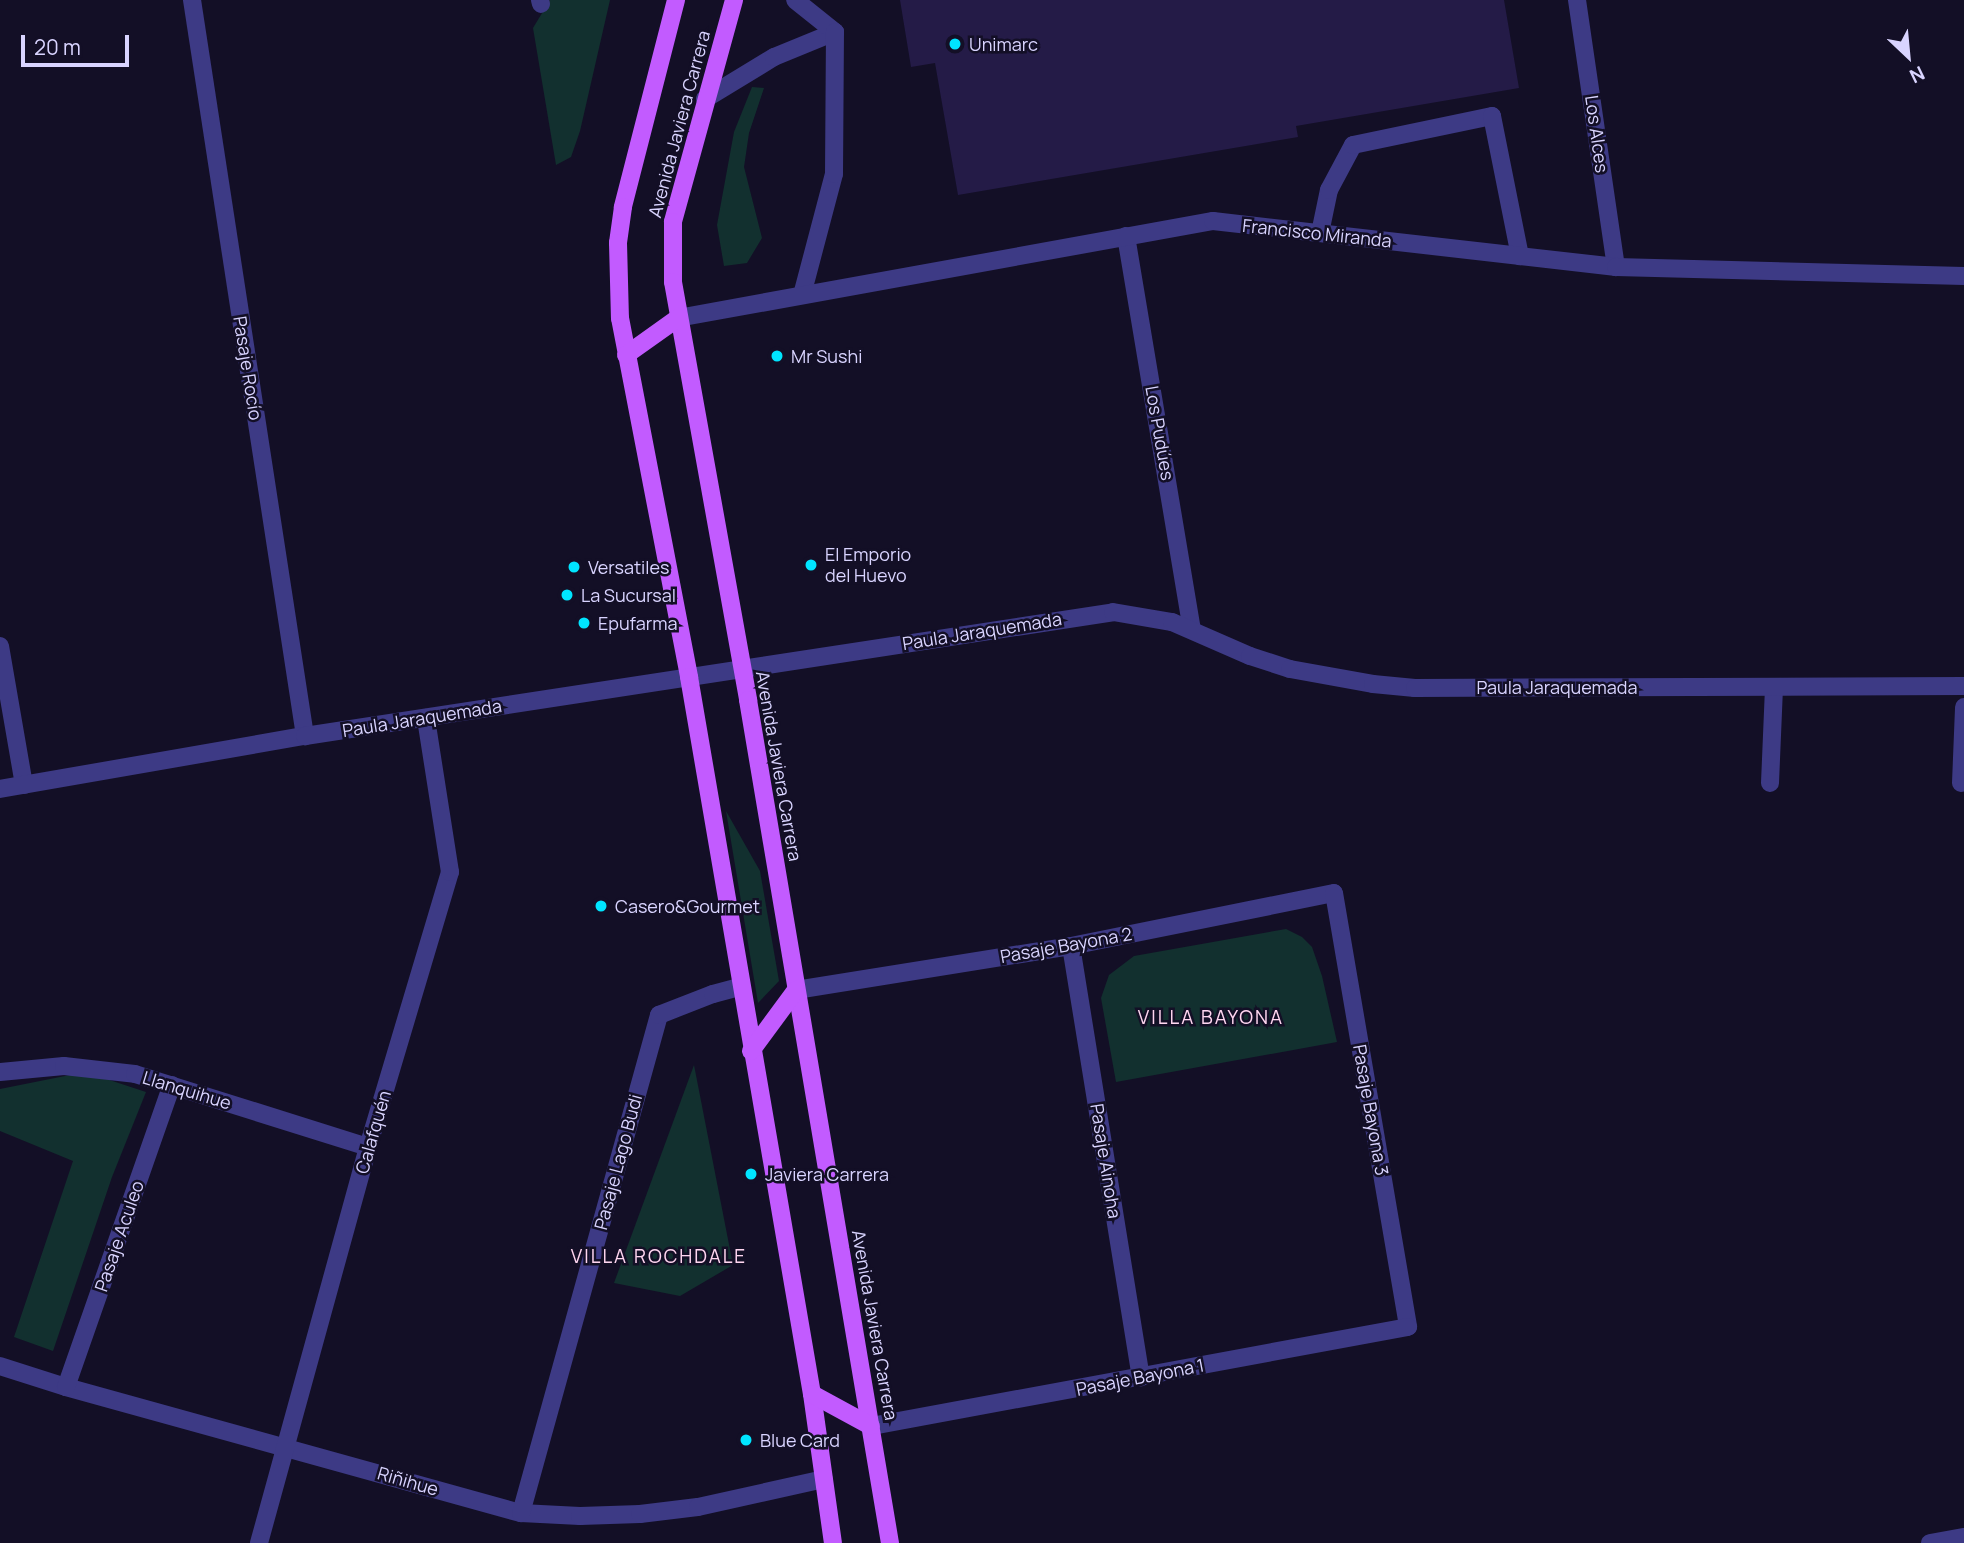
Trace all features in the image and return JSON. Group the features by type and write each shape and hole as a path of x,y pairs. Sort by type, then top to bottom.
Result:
{"main road":[{"name":"Avenida Javiera Carrera","path":"676,0 622,219 617,281 626,355 688,677 811,1394 833,1543"},
{"name":"Avenida Javiera Carrera","path":"734,0 673,222 671,253 678,318 742,669 890,1543"},
{"path":"626,355 678,318"},
{"path":"751,1051 796,990"},
{"path":"811,1394 871,1426"}],"street":[{"name":"Pasaje Rocío","path":"192,0 305,736"},
{"path":"795,0 835,32"},
{"name":"Los Alces","path":"1577,0 1616,267"},
{"path":"705,99 774,57 835,32"},
{"path":"802,295 834,174 835,32"},
{"path":"1320,233 1329,190 1353,145 1492,116 1520,256"},
{"name":"Francisco Miranda","path":"678,318 1213,221 1616,267 1964,276"},
{"name":"Los Pudúes","path":"1126,236 1192,629"},
{"name":"Paula Jaraquemada","path":"0,789 305,736 1113,612 1143,614 1192,629 1250,656 1290,669 1373,684 1415,688 1964,686"},
{"path":"0,646 24,785"},
{"path":"1770,783 1774,687"},
{"path":"1961,783 1964,707"},
{"name":"Calafquén","path":"259,1543 368,1147 450,872 426,718"},
{"name":"Pasaje Bayona 2","path":"796,990 1071,946 1334,893"},
{"name":"Pasaje Bayona 3","path":"1334,893 1409,1327"},
{"name":"Pasaje Ainoha","path":"1071,946 1141,1377"},
{"name":"Pasaje Lago Budi","path":"521,1513 659,1015 713,994 740,987"},
{"name":"Llanquihue","path":"0,1072 31,1067 97,1068 172,1085 368,1147"},
{"name":"Pasaje Aculeo","path":"66,1387 172,1085"},
{"name":"Pasaje Bayona 1","path":"871,1426 1409,1327"},
{"name":"Riñihue","path":"0,1366 66,1387 521,1513 580,1516 640,1514 698,1507 824,1479"},
{"path":"1930,1543 1964,1537"}],"green space":[{"path":"550,0 610,0 580,131 571,157 556,165 533,28"},
{"path":"752,87 764,88 749,133 744,167 762,238 747,263 724,266 717,225 734,132"},
{"path":"726,811 760,871 779,981 758,1003"},
{"path":"1286,929 1302,937 1312,947 1322,976 1337,1042 1116,1082 1101,998 1109,975 1134,956"},
{"path":"694,1065 733,1265 680,1296 614,1283"},
{"path":"85,1072 146,1092 112,1177 53,1351 14,1337 73,1161 0,1131 0,1089"}],"building":[{"path":"900,0 1504,0 1519,88 1296,126 1298,137 958,195 935,63 911,67"}],"place":[{"name":"Unimarc","path":"955,44"},
{"name":"Mr Sushi","path":"777,356"},
{"name":"El Emporio del Huevo","path":"811,565"},
{"name":"Versatiles","path":"574,567"},
{"name":"La Sucursal","path":"567,595"},
{"name":"Epufarma","path":"584,623"},
{"name":"Casero&Gourmet","path":"601,906"},
{"name":"Javiera Carrera","path":"751,1174"},
{"name":"Blue Card","path":"746,1440"}],"district":[{"name":"VILLA BAYONA","path":"1211,1018"},
{"name":"VILLA ROCHDALE","path":"659,1257"}]}
